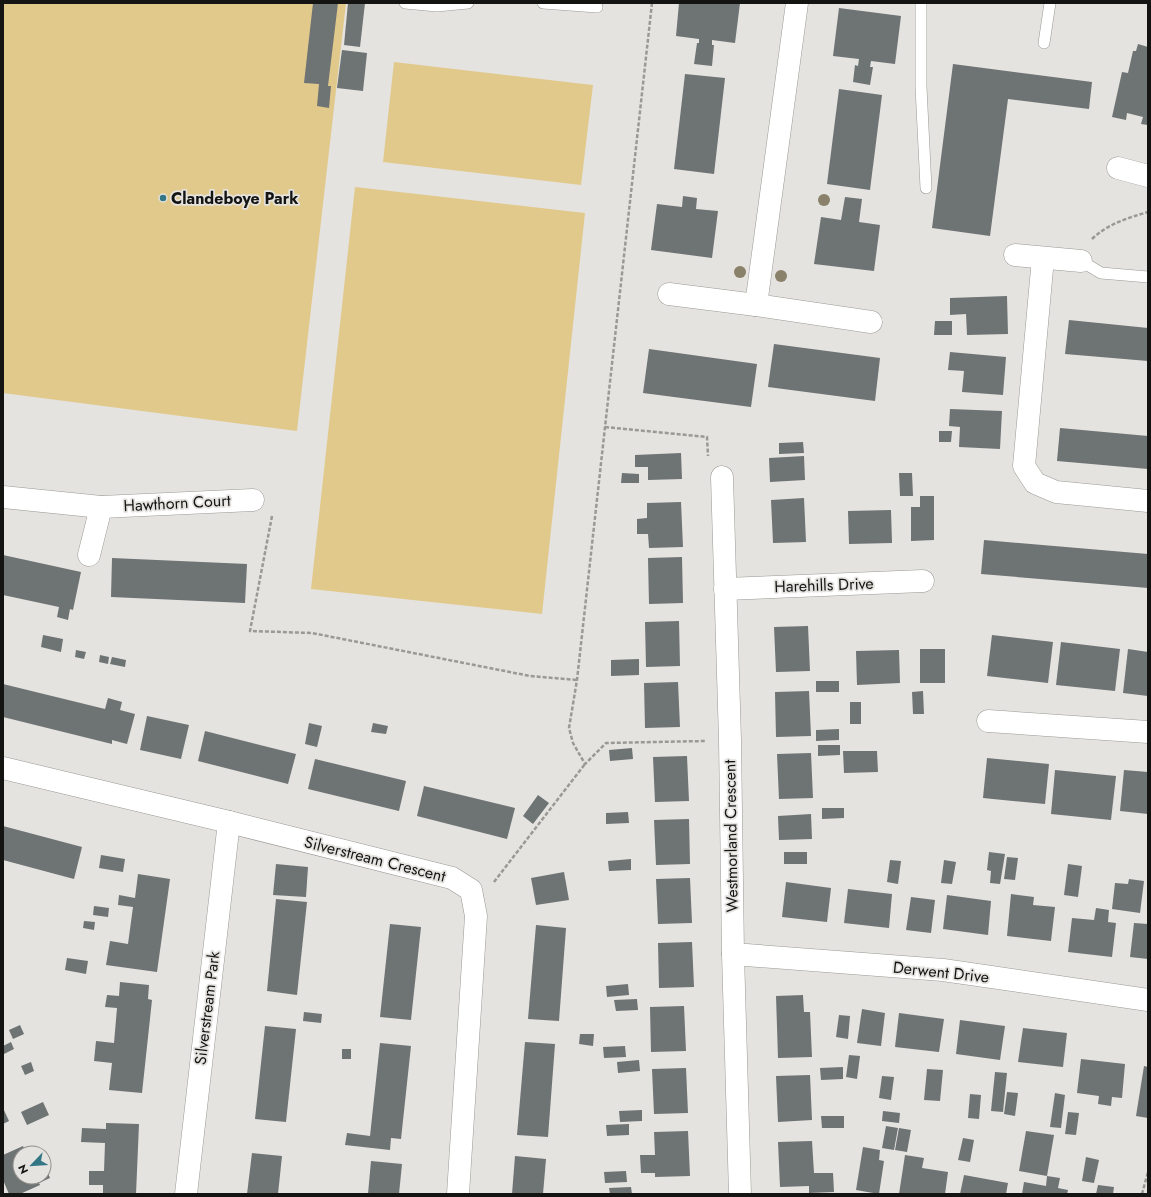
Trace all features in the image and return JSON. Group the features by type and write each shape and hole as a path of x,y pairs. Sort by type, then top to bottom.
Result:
{"street":[{"path":"756,305 797,3"},
{"path":"1118,168 1148,176"},
{"path":"1014,255 1081,261"},
{"path":"1043,258 1024,466 1035,483 1056,492 1148,501"},
{"path":"669,294 871,322"},
{"name":"Westmorland Crescent","path":"722,477 730,740 733,954 740,1194"},
{"name":"Hawthorn Court","path":"3,496 100,507 253,500"},
{"name":"Hawthorn Court","path":"89,555 100,507"},
{"name":"Harehills Drive","path":"725,590 923,581"},
{"path":"988,721 1148,732"},
{"name":"Silverstream Crescent","path":"3,768 229,822 452,878 471,890 473,898"},
{"name":"Silverstream Park","path":"186,1194 229,822"},
{"path":"458,1194 476,916 473,898"},
{"name":"Derwent Drive","path":"733,954 943,970 1148,1000"}],"lane":[{"path":"405,3 437,6 468,3"},
{"path":"543,3 597,7"},
{"path":"920,3 921,88 926,188"},
{"path":"1044,43 1050,3"},
{"path":"1081,261 1101,273 1148,277"}],"path":[{"path":"585,764 573,743 569,728 577,680 606,427 652,3"},
{"path":"1081,261 1090,241 1102,229 1129,217 1148,212"},
{"path":"606,427 707,437 710,476 722,477"},
{"path":"272,516 250,631 312,633 530,676 577,680"},
{"path":"473,898 492,885 585,764 606,743 730,740"},
{"path":"1142,1194 1148,1172"}],"shaded area":[{"name":"Clandeboye Park","path":"3,3 346,3 297,431 3,393"},
{"path":"394,62 593,85 581,185 383,162"},
{"path":"355,187 585,213 542,614 311,589"}],"building":[{"path":"313,3 338,3 328,86 331,86 329,108 317,106 319,84 304,83"},
{"path":"348,3 365,3 360,47 344,45"},
{"path":"679,3 740,3 735,43 712,40 712,45 714,45 712,66 694,64 699,39 676,36"},
{"path":"839,8 901,16 895,64 871,61 870,67 873,67 870,85 853,82 855,65 858,66 859,59 833,56"},
{"path":"1138,44 1148,47 1148,125 1141,124 1143,117 1127,113 1126,120 1112,117 1122,72 1128,73 1133,51 1136,51"},
{"path":"342,50 367,53 363,91 337,88"},
{"path":"953,64 1092,82 1089,109 1008,99 990,236 932,228"},
{"path":"685,74 725,78 714,174 674,169"},
{"path":"839,89 882,95 870,190 827,184"},
{"path":"683,196 697,198 696,209 718,211 712,258 651,250 657,204 682,207"},
{"path":"845,197 862,199 859,222 880,225 874,271 814,264 821,217 841,220"},
{"path":"1007,296 1008,334 967,335 966,314 950,315 950,298"},
{"path":"1069,320 1148,328 1148,361 1065,354"},
{"path":"935,321 952,321 952,335 934,335"},
{"path":"774,344 880,358 875,401 768,387"},
{"path":"649,349 757,364 751,407 643,393"},
{"path":"950,352 1006,357 1003,395 962,392 964,371 948,370"},
{"path":"950,409 1002,411 1000,449 959,447 960,427 949,426"},
{"path":"1060,428 1148,436 1148,469 1057,461"},
{"path":"939,431 952,431 951,442 939,442"},
{"path":"803,442 804,453 779,454 779,443"},
{"path":"681,453 682,479 648,480 648,467 635,467 635,455"},
{"path":"804,456 805,480 770,482 769,458"},
{"path":"622,473 639,474 639,483 621,483"},
{"path":"899,473 912,473 913,496 900,496"},
{"path":"920,496 934,496 934,540 911,541 911,507 920,507"},
{"path":"804,498 806,542 773,543 771,500"},
{"path":"681,502 683,547 649,548 648,534 637,534 637,519 647,518 647,503"},
{"path":"891,510 892,543 849,544 848,511"},
{"path":"984,540 1148,554 1148,588 981,574"},
{"path":"3,555 81,572 73,610 70,609 68,620 57,617 59,607 3,595"},
{"path":"682,557 683,603 649,604 648,558"},
{"path":"112,558 247,564 245,603 111,597"},
{"path":"679,621 680,666 646,667 645,622"},
{"path":"808,626 810,671 776,672 774,627"},
{"path":"43,635 63,639 61,652 41,647"},
{"path":"992,635 1053,642 1048,683 987,676"},
{"path":"1061,642 1120,649 1115,691 1056,685"},
{"path":"920,649 945,649 945,683 920,683"},
{"path":"1128,649 1148,652 1148,696 1123,693"},
{"path":"76,650 86,652 84,659 75,657"},
{"path":"899,650 900,683 857,685 856,651"},
{"path":"100,655 109,657 108,664 99,662"},
{"path":"112,657 126,660 125,667 110,664"},
{"path":"639,659 639,675 611,676 611,660"},
{"path":"816,681 839,681 839,692 816,692"},
{"path":"678,682 680,727 645,728 644,683"},
{"path":"3,684 105,709 108,698 122,702 120,710 135,714 127,744 112,740 112,744 3,717"},
{"path":"809,691 811,736 776,737 775,692"},
{"path":"923,691 924,714 913,714 912,692"},
{"path":"850,702 861,702 861,724 850,724"},
{"path":"147,716 189,725 181,759 140,750"},
{"path":"309,723 322,726 317,747 305,744"},
{"path":"373,723 388,726 386,734 371,732"},
{"path":"839,729 839,740 816,741 816,730"},
{"path":"205,731 296,754 288,784 198,761"},
{"path":"818,745 840,745 840,755 818,756"},
{"path":"632,748 633,759 610,761 609,750"},
{"path":"843,751 877,751 878,772 844,773"},
{"path":"811,753 813,798 779,799 777,754"},
{"path":"687,756 689,801 655,802 653,757"},
{"path":"987,758 1049,764 1045,804 983,798"},
{"path":"315,759 406,781 399,811 308,789"},
{"path":"1055,770 1116,776 1111,820 1051,814"},
{"path":"1124,770 1148,772 1148,814 1120,811"},
{"path":"424,786 515,808 507,839 417,816"},
{"path":"538,795 549,803 533,824 523,816"},
{"path":"822,808 844,808 844,818 822,819"},
{"path":"628,812 629,823 606,824 606,813"},
{"path":"811,814 812,839 779,840 778,816"},
{"path":"689,819 690,864 656,865 654,820"},
{"path":"3,826 82,847 74,879 3,860"},
{"path":"784,852 807,852 807,864 784,864"},
{"path":"989,852 1005,854 1000,884 990,883 991,871 987,870"},
{"path":"101,855 125,859 123,872 99,868"},
{"path":"1007,857 1018,858 1015,880 1004,879"},
{"path":"631,859 631,870 609,871 608,861"},
{"path":"890,860 901,861 898,884 887,882"},
{"path":"944,860 956,862 952,884 941,883"},
{"path":"276,864 308,867 306,897 273,895"},
{"path":"1068,864 1082,866 1078,897 1064,895"},
{"path":"564,872 569,900 536,905 531,878"},
{"path":"138,874 170,879 157,972 106,965 110,941 128,944 133,907 118,905 119,895 135,898"},
{"path":"690,878 692,923 658,924 656,879"},
{"path":"1129,879 1144,881 1140,913 1112,909 1115,883 1128,884"},
{"path":"786,882 831,888 827,922 782,917"},
{"path":"848,889 892,894 889,928 844,923"},
{"path":"1011,894 1034,897 1033,905 1055,907 1051,941 1007,936"},
{"path":"947,895 991,901 988,935 943,929"},
{"path":"911,897 935,900 931,933 906,930"},
{"path":"276,899 307,902 297,995 267,991"},
{"path":"94,906 109,908 108,917 93,915"},
{"path":"1096,908 1109,910 1108,922 1116,923 1112,957 1068,952 1072,918 1094,920"},
{"path":"84,921 95,922 94,930 83,928"},
{"path":"1134,923 1148,924 1148,959 1130,957"},
{"path":"390,924 421,927 411,1020 380,1017"},
{"path":"536,925 566,928 559,1021 528,1019"},
{"path":"692,942 694,987 659,988 658,943"},
{"path":"67,958 88,961 86,974 65,970"},
{"path":"120,982 149,985 148,999 152,1000 142,1093 109,1090 112,1063 94,1061 96,1041 114,1043 117,1008 105,1007 107,995 119,996"},
{"path":"628,984 629,995 607,997 606,986"},
{"path":"803,995 804,1012 810,1012 812,1057 778,1058 776,996"},
{"path":"637,999 638,1010 616,1011 614,1000"},
{"path":"684,1006 686,1051 651,1052 650,1007"},
{"path":"862,1009 885,1013 881,1046 857,1043"},
{"path":"304,1012 322,1014 321,1023 303,1021"},
{"path":"899,1013 944,1019 939,1052 895,1047"},
{"path":"839,1015 850,1016 848,1039 836,1037"},
{"path":"960,1020 1005,1026 1000,1060 956,1054"},
{"path":"20,1025 24,1034 13,1039 9,1030"},
{"path":"265,1026 296,1029 286,1122 255,1119"},
{"path":"1023,1028 1067,1033 1063,1067 1018,1062"},
{"path":"580,1034 594,1034 593,1046 579,1044"},
{"path":"11,1042 14,1049 4,1054 3,1046"},
{"path":"525,1042 555,1044 548,1137 517,1135"},
{"path":"380,1043 411,1046 401,1139 391,1138 390,1150 345,1145 347,1133 370,1136"},
{"path":"625,1046 626,1057 604,1058 603,1047"},
{"path":"342,1049 351,1049 351,1059 342,1059"},
{"path":"849,1055 860,1056 857,1079 846,1077"},
{"path":"1081,1059 1125,1064 1122,1098 1112,1097 1111,1106 1098,1104 1099,1096 1077,1093"},
{"path":"639,1060 640,1071 618,1073 617,1062"},
{"path":"31,1062 34,1071 25,1075 21,1066"},
{"path":"1144,1066 1148,1067 1148,1118 1136,1116"},
{"path":"843,1067 843,1079 821,1080 820,1068"},
{"path":"686,1068 688,1113 654,1114 652,1069"},
{"path":"927,1069 943,1070 940,1101 924,1100"},
{"path":"995,1072 1007,1073 1003,1112 991,1111"},
{"path":"810,1075 812,1120 778,1122 776,1076"},
{"path":"882,1076 894,1077 891,1100 879,1098"},
{"path":"1007,1092 1018,1093 1015,1116 1004,1114"},
{"path":"1055,1093 1065,1095 1061,1128 1050,1127"},
{"path":"970,1094 981,1095 979,1119 968,1118"},
{"path":"43,1102 49,1115 27,1125 21,1112"},
{"path":"3,1108 9,1121 3,1124"},
{"path":"642,1110 642,1121 620,1122 619,1111"},
{"path":"883,1111 900,1113 899,1123 882,1121"},
{"path":"1068,1112 1079,1113 1076,1135 1065,1134"},
{"path":"821,1116 844,1116 844,1128 822,1128"},
{"path":"106,1123 139,1124 136,1194 103,1194 103,1185 89,1185 89,1171 104,1171 105,1143 81,1142 82,1128 106,1129"},
{"path":"629,1124 629,1135 607,1136 606,1125"},
{"path":"886,1126 898,1128 894,1150 882,1148"},
{"path":"899,1128 911,1130 907,1152 895,1150"},
{"path":"688,1131 690,1176 655,1177 655,1173 641,1173 640,1155 655,1155 654,1132"},
{"path":"1026,1131 1054,1135 1047,1176 1019,1171"},
{"path":"963,1138 974,1140 970,1162 958,1160"},
{"path":"812,1141 814,1173 833,1173 834,1192 809,1193 809,1186 780,1187 778,1142"},
{"path":"863,1147 880,1150 879,1160 884,1161 879,1194 856,1190"},
{"path":"12,1151 12,1185 40,1185 20,1194 9,1194 3,1180 3,1155"},
{"path":"252,1153 282,1156 278,1194 247,1194"},
{"path":"905,1155 924,1158 922,1168 948,1172 945,1194 899,1194"},
{"path":"515,1156 546,1159 543,1194 512,1194"},
{"path":"1086,1157 1099,1160 1094,1183 1082,1181"},
{"path":"371,1161 402,1164 399,1194 368,1194"},
{"path":"626,1171 627,1182 605,1183 604,1172"},
{"path":"964,1175 1008,1183 1006,1194 960,1194"},
{"path":"1047,1176 1060,1178 1058,1188 1068,1190 1067,1194 1022,1194 1024,1182 1046,1186"},
{"path":"1098,1185 1114,1187 1113,1194 1096,1194"},
{"path":"631,1187 632,1194 610,1194 609,1188"}],"place":[{"name":"Clandeboye Park","path":"163,198"}]}
